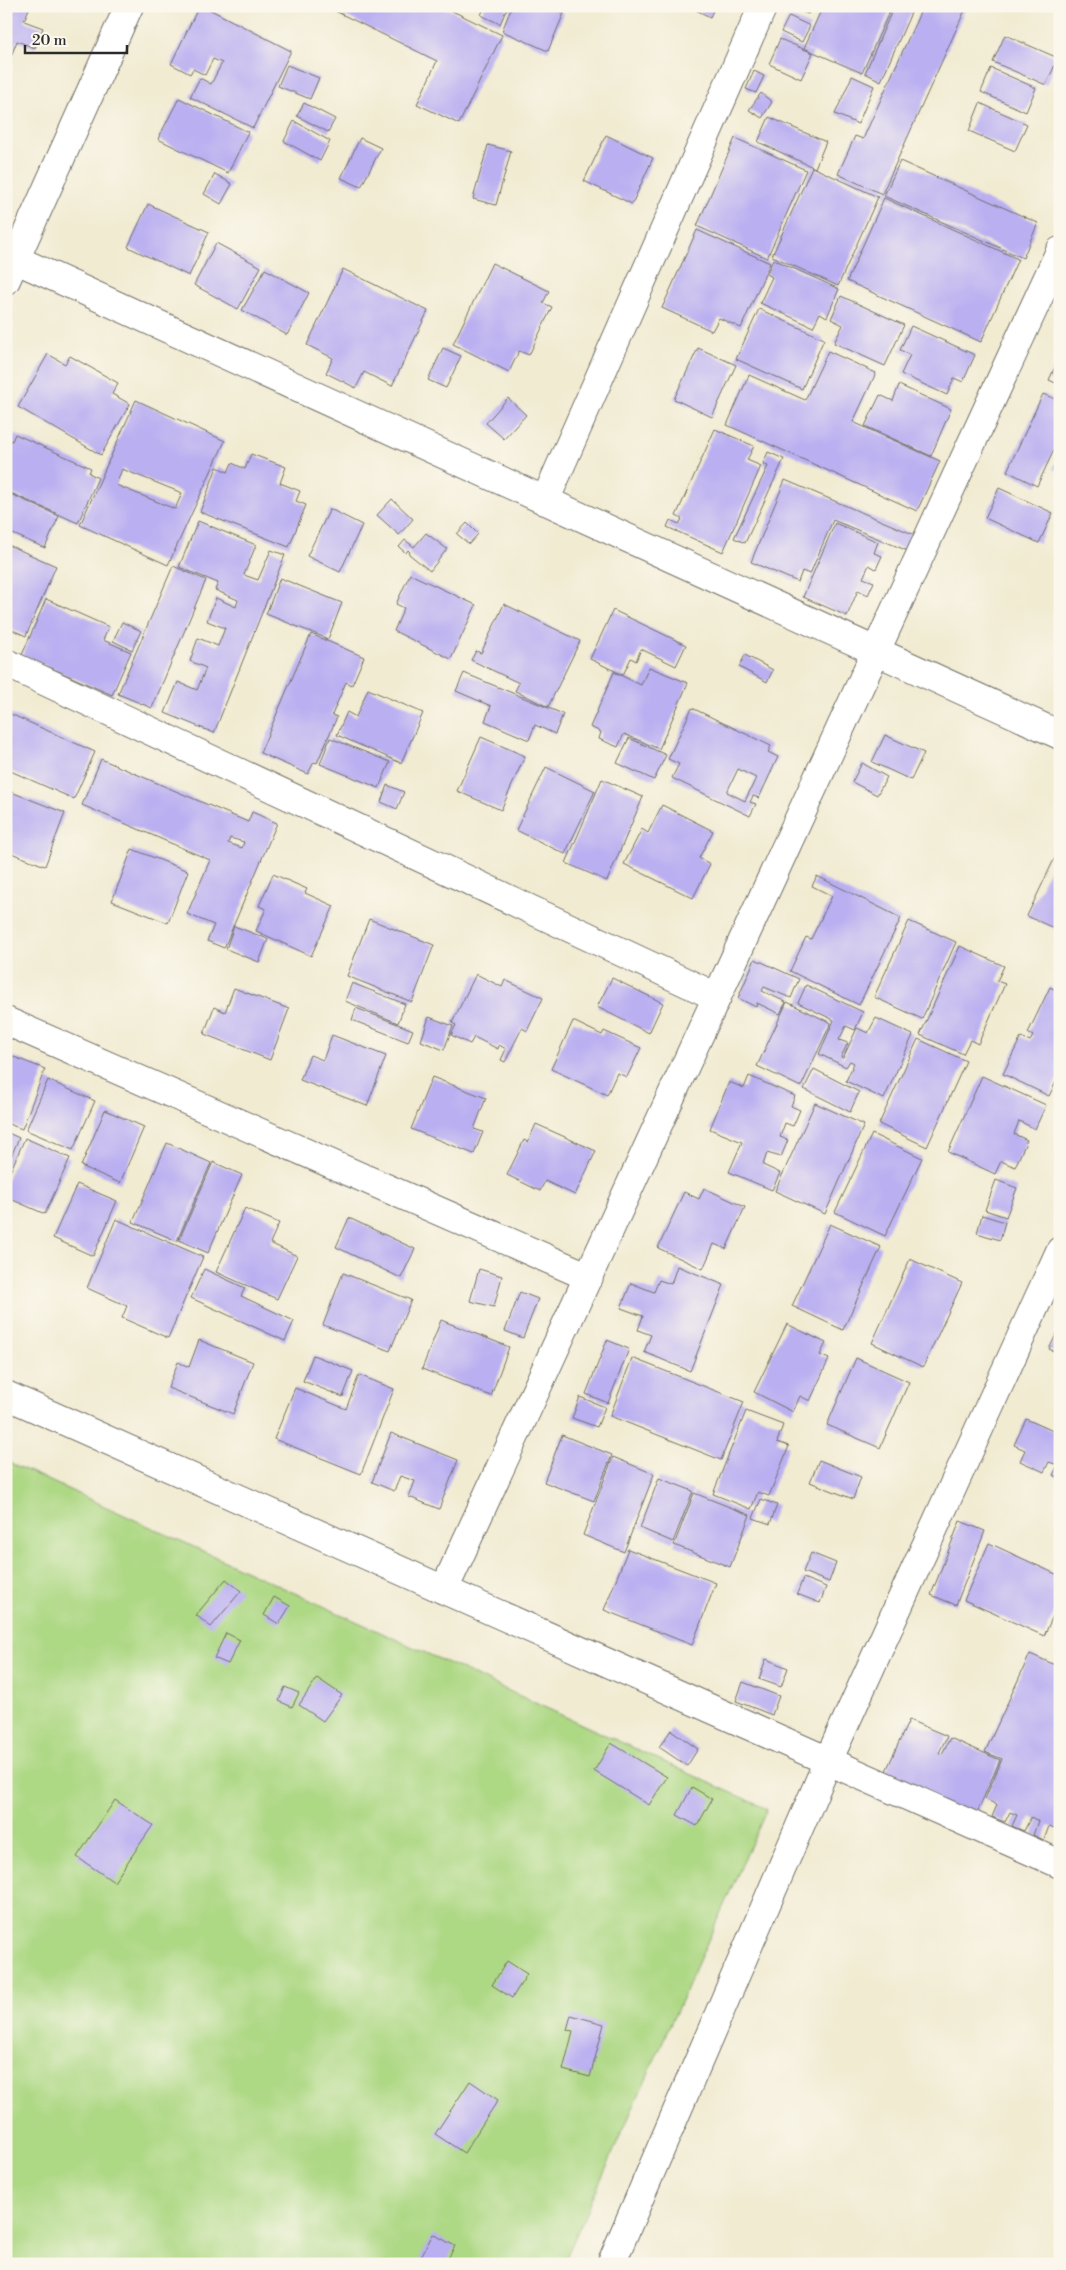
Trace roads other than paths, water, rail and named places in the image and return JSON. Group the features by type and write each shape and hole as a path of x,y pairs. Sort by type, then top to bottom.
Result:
{"street":[{"path":"128,6 9,265 545,501 1060,735"},
{"path":"545,501 763,6"},
{"path":"444,1590 1060,251"},
{"path":"6,663 717,997"},
{"path":"6,1021 589,1277"},
{"path":"611,2264 828,1761 1060,1251"},
{"path":"6,1395 1060,1864"}]}
